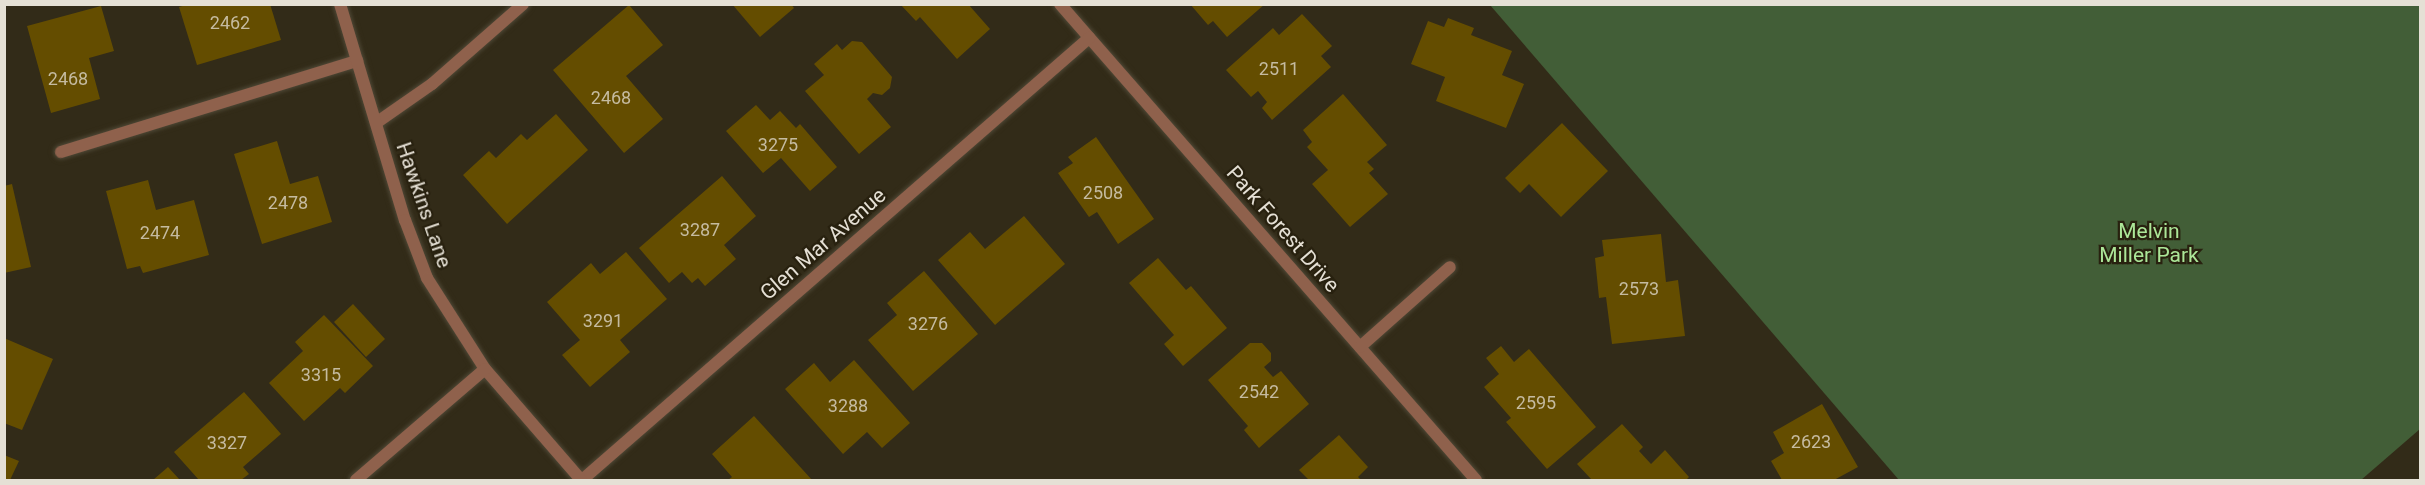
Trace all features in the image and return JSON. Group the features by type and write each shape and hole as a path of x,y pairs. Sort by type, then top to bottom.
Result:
{"street":[{"name":"Hawkins Lane","path":"340,4 405,220 427,278 485,369 581,480"},
{"path":"376,123 432,84 523,4"},
{"name":"Park Forest Drive","path":"1060,4 1476,480"},
{"name":"Glen Mar Avenue","path":"581,480 1089,38"},
{"path":"61,152 357,60"},
{"path":"1360,347 1450,267"},
{"path":"356,480 485,369"}],"green space":[{"name":"Melvin Miller Park","path":"1490,5 2420,5 2420,429 2361,480 1899,480"}],"building":[{"path":"189,4 270,4 281,40 197,65 179,7"},
{"path":"732,4 791,4 794,8 760,37"},
{"path":"900,4 968,4 990,29 957,59 920,17 916,21"},
{"path":"1190,4 1265,4 1227,37 1213,21 1208,25"},
{"path":"629,5 663,45 626,76 663,119 624,153 553,70"},
{"path":"101,6 114,51 89,58 100,99 51,113 27,26"},
{"path":"1302,14 1332,46 1321,56 1331,67 1272,120 1262,108 1267,102 1258,91 1251,97 1226,70 1273,28 1279,35"},
{"path":"1448,18 1474,28 1471,35 1512,51 1502,75 1524,84 1506,128 1436,101 1445,77 1411,64 1428,21 1444,27"},
{"path":"852,41 862,42 892,77 890,88 882,95 873,93 867,99 891,127 859,154 805,91 824,75 814,64 837,44 842,50"},
{"path":"1343,94 1387,145 1367,162 1374,169 1369,173 1388,194 1350,227 1312,184 1328,170 1307,147 1312,142 1303,130"},
{"path":"756,105 770,120 780,111 796,128 800,124 837,167 810,191 781,158 763,173 726,131"},
{"path":"556,114 588,150 507,224 463,175 489,151 496,158 521,134 527,140"},
{"path":"1562,123 1608,171 1561,217 1529,184 1520,193 1505,178"},
{"path":"1096,137 1154,219 1118,244 1097,212 1089,217 1058,173 1073,163 1068,157"},
{"path":"277,141 290,184 318,176 332,222 262,244 234,154"},
{"path":"722,176 756,216 724,245 736,259 705,286 698,278 692,283 682,272 669,283 639,248"},
{"path":"148,180 156,210 194,200 209,255 143,273 140,266 127,269 106,191"},
{"path":"12,184 31,267 4,273 4,186"},
{"path":"1024,216 1065,264 995,325 938,260 970,232 985,249"},
{"path":"1661,234 1666,282 1678,280 1685,336 1612,344 1606,297 1599,298 1595,258 1604,256 1602,240"},
{"path":"626,252 667,299 620,340 630,352 590,387 562,355 580,340 547,302 591,263 600,274"},
{"path":"1158,258 1186,290 1191,286 1227,328 1183,366 1164,344 1174,335 1129,283"},
{"path":"924,271 978,334 913,391 868,340 897,315 887,303"},
{"path":"353,304 385,339 366,357 334,322"},
{"path":"324,315 373,366 345,393 340,388 304,421 269,383 303,351 295,342"},
{"path":"4,338 53,359 22,430 4,423"},
{"path":"1250,343 1262,343 1271,353 1271,361 1264,367 1273,377 1281,371 1309,404 1259,448 1244,430 1248,426 1208,380"},
{"path":"1501,346 1514,362 1529,349 1596,427 1547,469 1506,422 1511,418 1484,387 1499,374 1486,358"},
{"path":"854,360 910,423 882,448 867,432 843,454 785,389 814,363 830,382"},
{"path":"244,392 281,434 243,467 249,474 241,480 199,480 174,452"},
{"path":"1822,404 1858,467 1834,480 1782,480 1771,461 1784,453 1773,432"},
{"path":"754,416 812,480 728,480 732,477 712,454"},
{"path":"1622,424 1643,447 1639,451 1651,464 1665,450 1689,477 1686,480 1592,480 1577,464"},
{"path":"1339,435 1368,467 1358,477 1361,480 1309,480 1299,470"},
{"path":"4,455 19,461 10,480 4,480"},
{"path":"168,467 180,480 153,480"}]}
